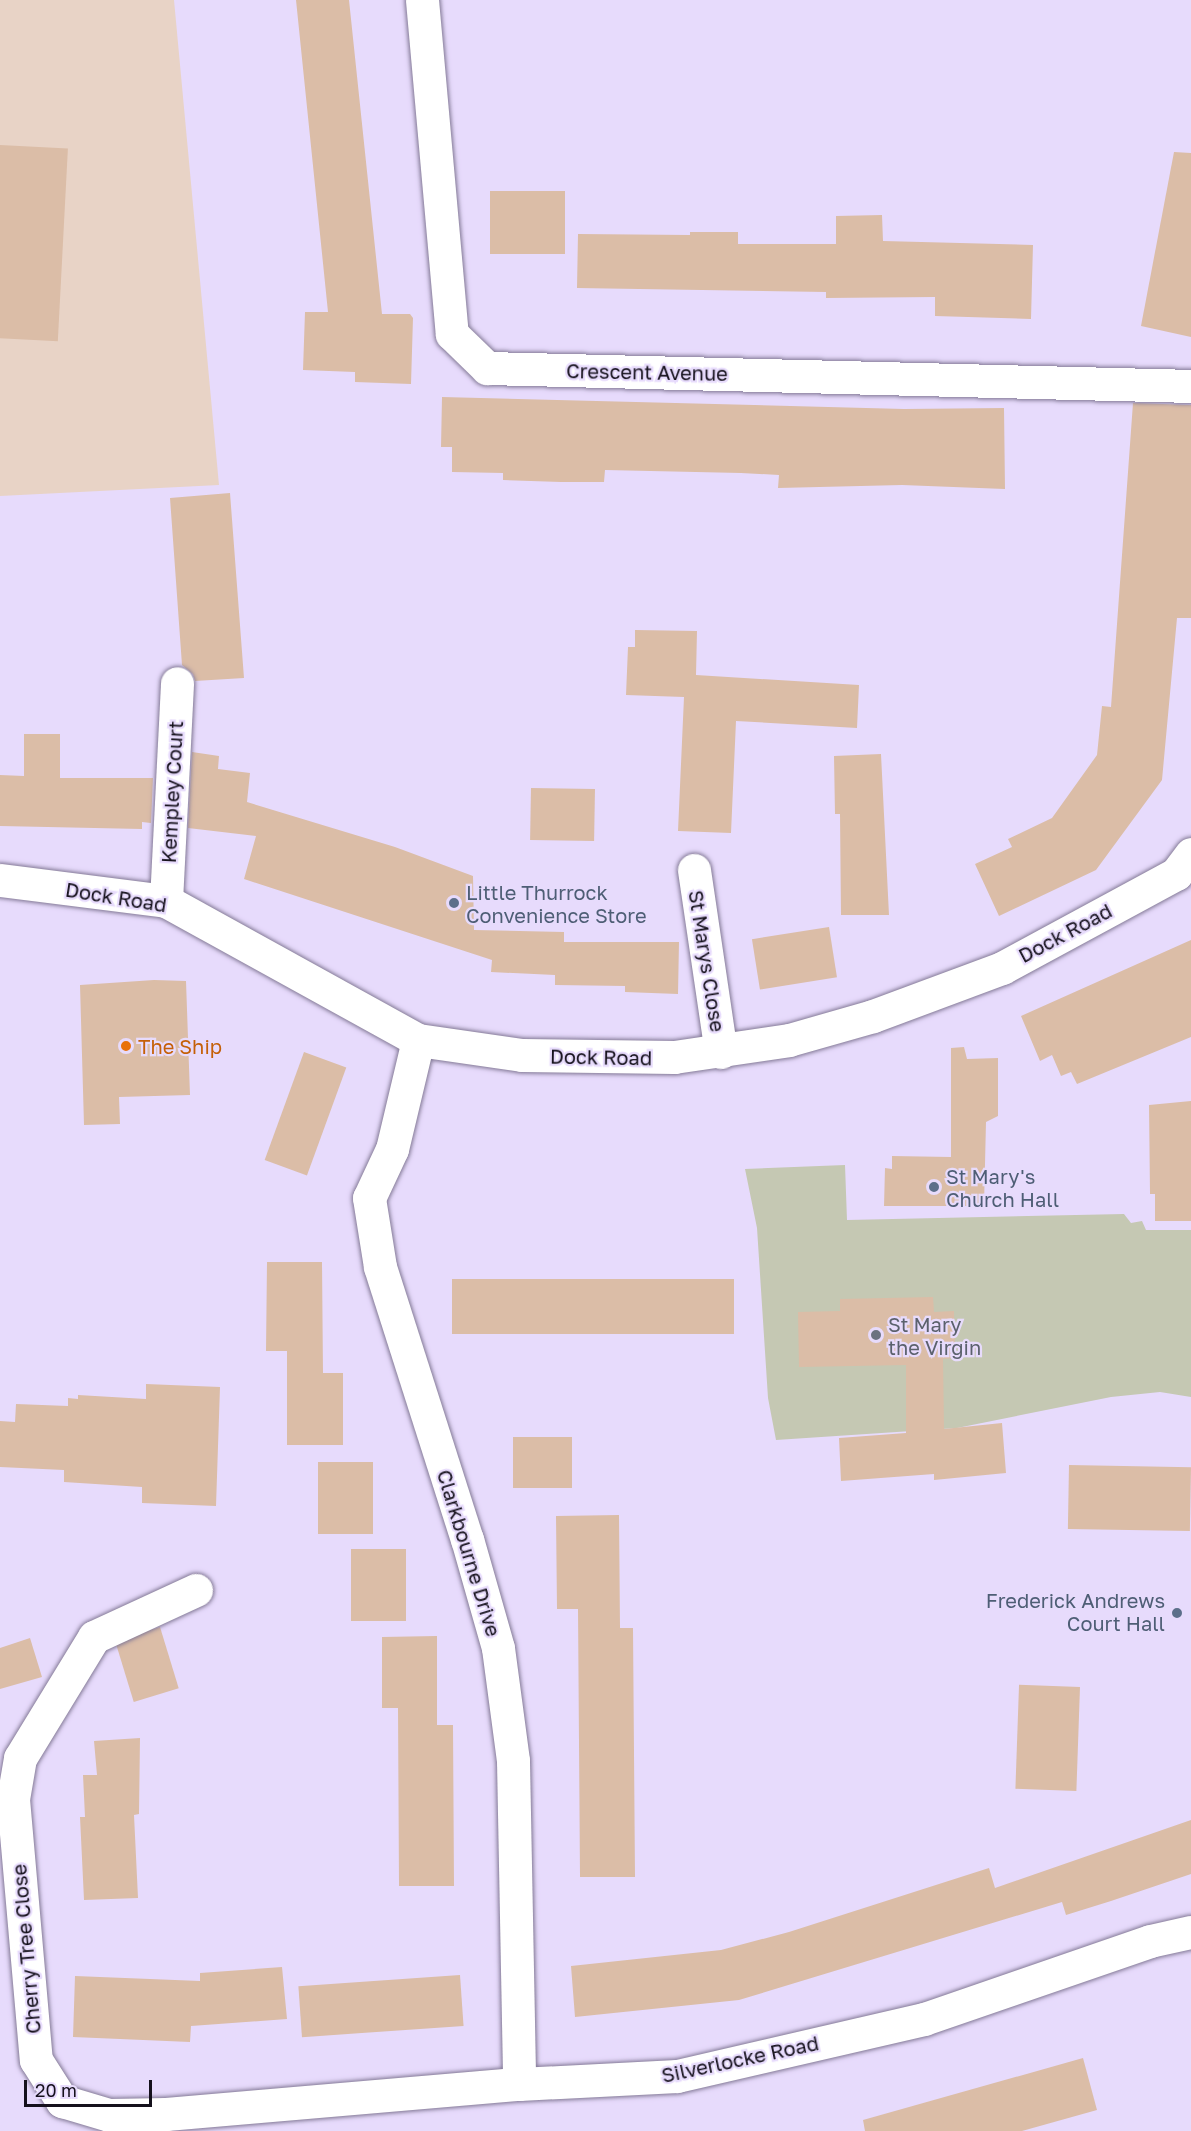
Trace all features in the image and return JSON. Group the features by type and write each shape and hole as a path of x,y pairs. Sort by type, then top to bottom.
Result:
{"street":[{"name":"Crescent Avenue","path":"422,0 452,333 487,368 1191,386"},
{"name":"Kempley Court","path":"166,901 177,683"},
{"name":"Dock Road","path":"2,880 166,901 418,1040 522,1055 675,1057 721,1052 789,1040 873,1016 1002,968 1176,874 1191,854"},
{"name":"St Marys Close","path":"694,870 721,1052"},
{"name":"Clarkbourne Drive","path":"418,1040 392,1149 369,1198 380,1267 467,1539 498,1648 513,1761 519,2084"},
{"name":"Cherry Tree Close","path":"166,2114 109,2115 62,2101 36,2060 13,1799 20,1758 94,1637 196,1590"},
{"name":"Silverlocke Road","path":"166,2114 519,2084 677,2076 924,2019 1150,1941 1191,1932"}],"shaded area":[{"path":"0,0 174,0 219,485 0,496"}],"green space":[{"path":"845,1165 847,1220 1124,1214 1131,1223 1142,1221 1146,1230 1191,1230 1191,1397 1160,1392 1111,1397 957,1428 776,1440 768,1398 757,1228 745,1169"}],"building":[{"path":"296,0 349,0 382,314 410,314 413,318 411,384 355,382 355,372 303,370 305,312 328,312"},
{"path":"0,145 68,149 58,341 0,338"},
{"path":"1174,152 1191,153 1191,337 1141,326"},
{"path":"490,191 565,191 565,254 490,254"},
{"path":"882,215 883,241 1033,245 1031,319 935,316 935,297 826,298 826,292 577,288 578,234 690,235 690,232 738,232 738,244 836,244 836,216"},
{"path":"442,397 904,409 1004,408 1005,489 902,485 778,488 779,475 741,473 605,470 604,482 561,482 503,480 503,473 452,472 452,447 441,447"},
{"path":"1133,403 1191,405 1191,618 1177,618 1162,780 1096,870 999,916 975,864 1012,847 1008,839 1052,818 1097,755 1102,706 1111,707"},
{"path":"230,493 244,678 195,681 193,674 182,665 170,498"},
{"path":"635,630 697,631 696,675 859,685 857,728 736,721 731,833 678,831 684,697 626,695 628,647 635,647"},
{"path":"24,734 60,734 60,778 153,778 151,823 142,822 142,829 0,826 0,775 24,776"},
{"path":"192,752 219,756 218,769 250,773 247,802 395,847 473,876 474,930 564,932 564,942 679,942 678,994 625,992 625,986 555,985 555,975 491,972 492,960 244,879 256,836 188,828"},
{"path":"881,754 889,915 841,915 840,814 835,814 834,756"},
{"path":"531,788 595,789 594,841 530,840"},
{"path":"829,927 837,977 760,990 752,939"},
{"path":"1191,940 1191,1037 1077,1084 1071,1072 1061,1076 1052,1055 1040,1061 1021,1016"},
{"name":"The Ship","path":"154,980 186,981 190,1095 119,1097 120,1124 84,1125 80,985"},
{"path":"964,1047 967,1059 998,1058 998,1116 986,1122 984,1206 884,1206 885,1168 892,1169 892,1156 951,1157 951,1048"},
{"path":"304,1052 346,1067 307,1175 265,1160"},
{"path":"1191,1101 1191,1221 1155,1221 1155,1194 1150,1194 1149,1105"},
{"path":"267,1262 322,1262 323,1373 343,1373 343,1445 287,1445 287,1351 266,1351"},
{"path":"452,1279 734,1279 734,1334 452,1334"},
{"path":"933,1297 934,1312 954,1311 955,1358 943,1359 944,1429 1002,1423 1006,1473 934,1480 934,1474 841,1481 839,1438 906,1433 906,1365 799,1367 798,1312 840,1311 840,1299"},
{"path":"146,1384 220,1387 216,1506 142,1503 142,1487 64,1482 64,1470 0,1467 0,1421 15,1422 16,1404 68,1406 68,1398 78,1399 78,1395 146,1399"},
{"path":"513,1437 572,1437 572,1488 513,1488"},
{"path":"318,1462 373,1462 373,1534 318,1534"},
{"path":"1069,1465 1191,1467 1190,1531 1068,1529"},
{"path":"619,1515 620,1628 633,1628 635,1877 580,1877 578,1609 557,1609 556,1516"},
{"path":"351,1549 406,1549 406,1621 351,1621"},
{"path":"160,1627 179,1688 134,1702 115,1641"},
{"path":"437,1636 437,1725 453,1725 454,1886 399,1886 398,1708 382,1708 382,1637"},
{"path":"30,1638 42,1677 0,1689 0,1648"},
{"path":"1019,1685 1080,1687 1076,1791 1015,1789"},
{"path":"140,1738 139,1814 134,1815 138,1898 84,1900 80,1817 85,1817 83,1775 97,1775 94,1741"},
{"path":"1191,1820 1191,1874 1111,1901 1066,1915 1062,1902 739,2000 575,2017 571,1966 721,1950 789,1932 989,1868 995,1888"},
{"path":"282,1967 287,2019 191,2026 190,2042 73,2037 75,1976 200,1981 200,1973"},
{"path":"460,1975 464,2026 302,2037 298,1986"},
{"path":"1083,2058 1097,2110 1022,2131 865,2131 863,2120"}],"place":[{"name":"Little Thurrock Convenience Store","path":"454,903"},
{"name":"The Ship","path":"126,1046"},
{"name":"St Mary's Church Hall","path":"934,1187"},
{"name":"St Mary the Virgin","path":"876,1335"},
{"name":"Frederick Andrews Court Hall","path":"1177,1613"}]}
